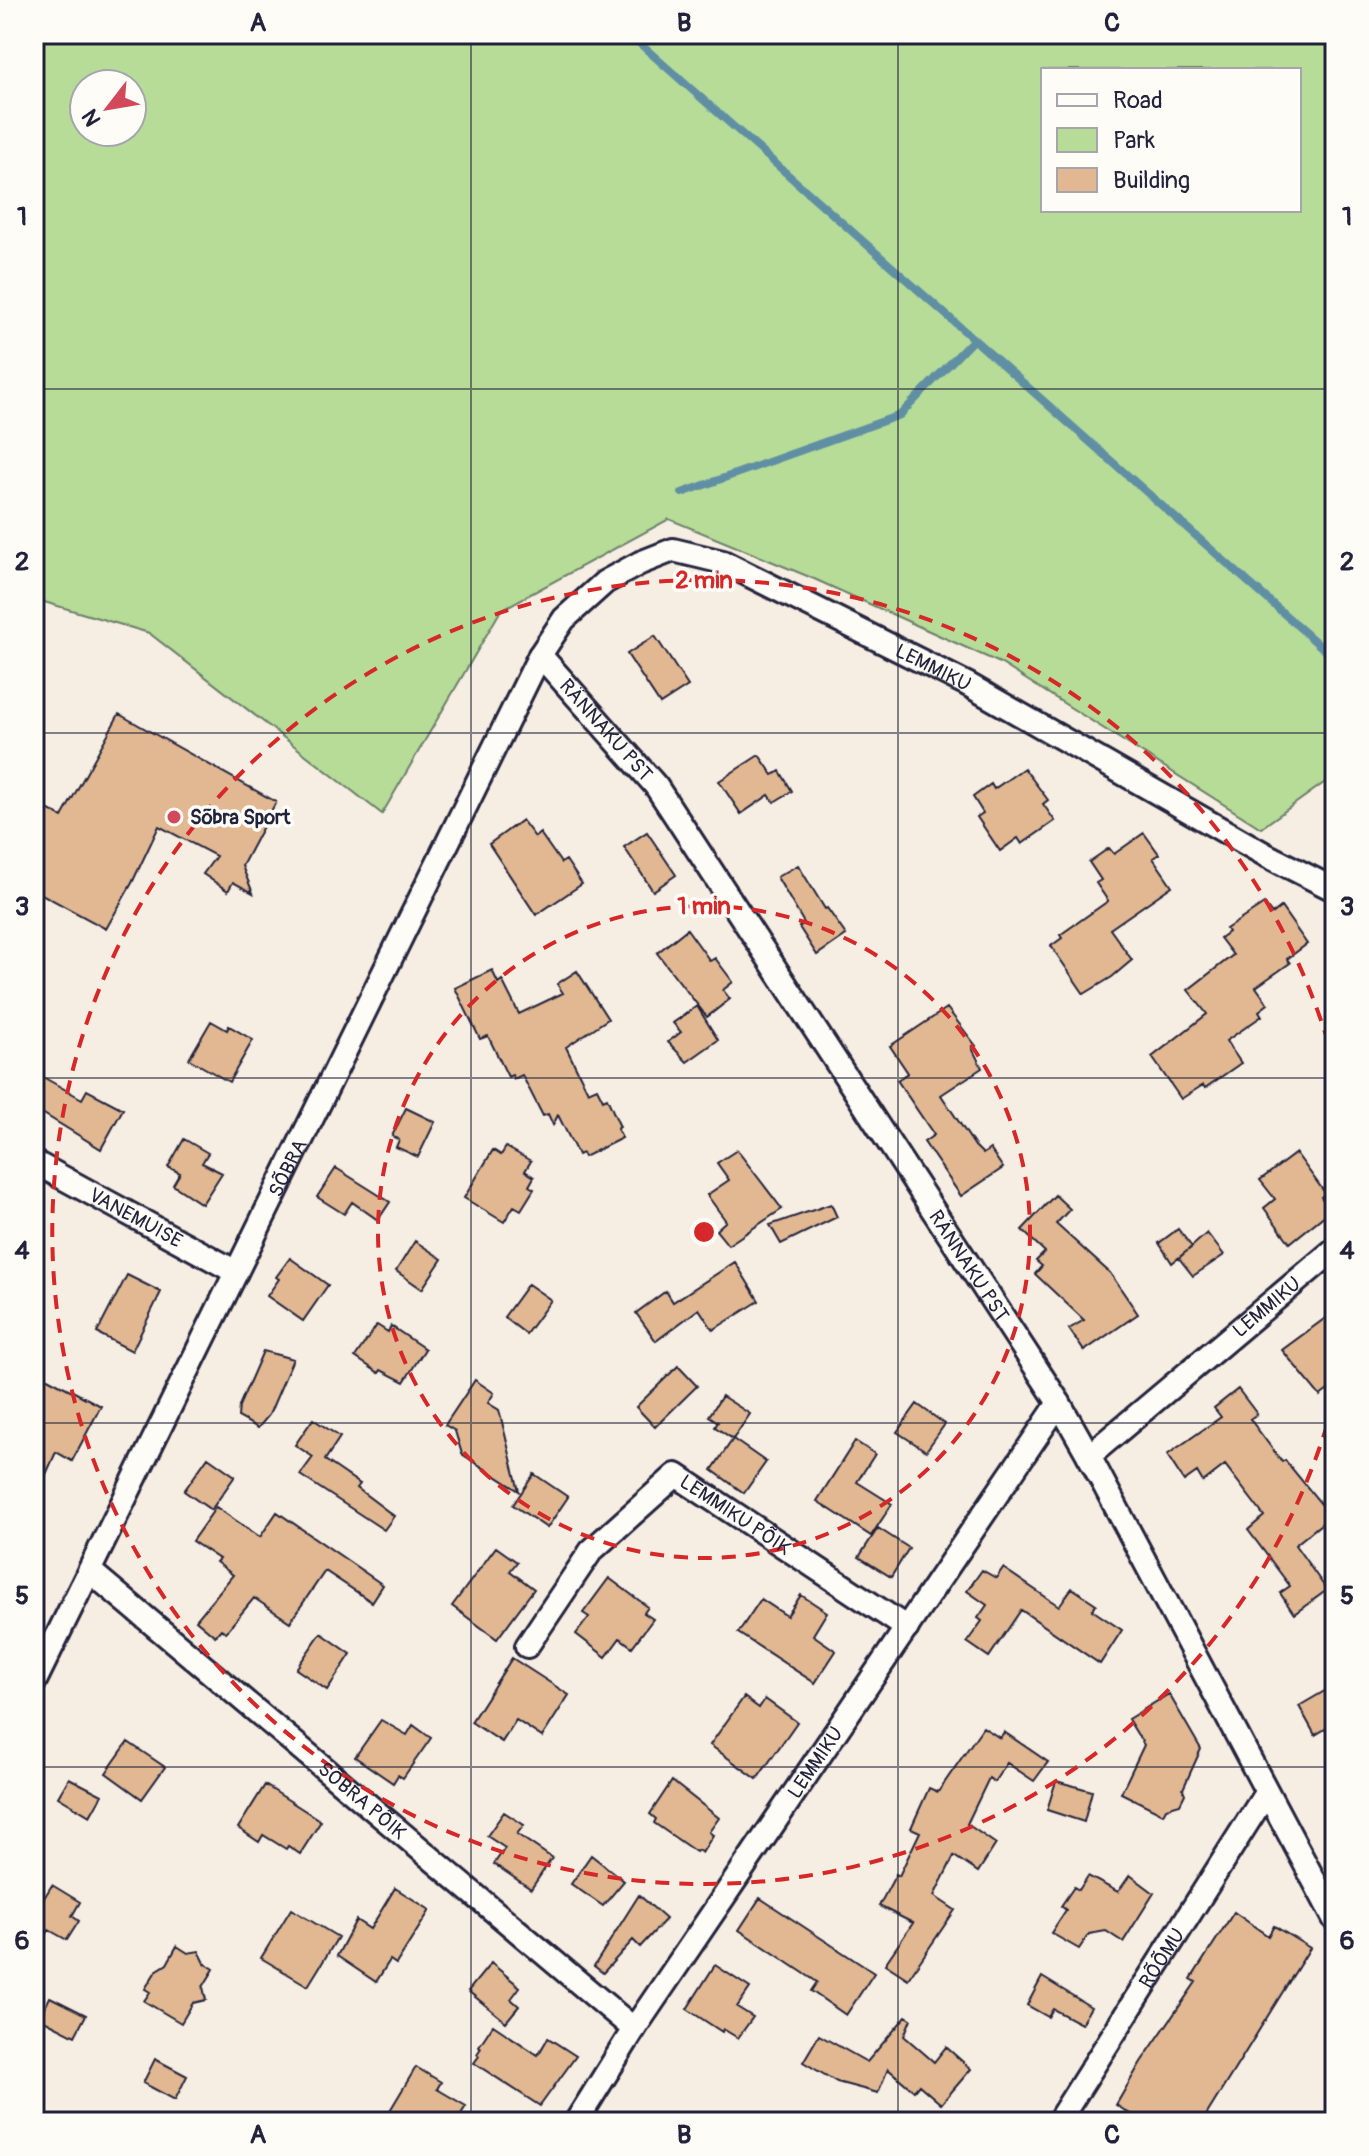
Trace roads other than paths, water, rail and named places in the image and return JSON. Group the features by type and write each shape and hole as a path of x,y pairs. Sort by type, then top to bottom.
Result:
{"street":[{"name":"LEMMIKU","path":"540,655 564,619 605,582 640,563 673,550 723,562 967,684 1266,855 1335,890"},
{"name":"SÕBRA","path":"34,1683 540,655"},
{"name":"RÄNNAKU PST","path":"540,655 656,786 1059,1403 1335,1920"},
{"name":"VANEMUISE","path":"34,1162 236,1272"},
{"name":"LEMMIKU","path":"1089,1456 1335,1249"},
{"name":"LEMMIKU","path":"576,2122 634,2029 1059,1403"},
{"name":"LEMMIKU PÕIK","path":"527,1646 591,1551 676,1475 907,1628"},
{"name":"SÕBRA PÕIK","path":"90,1571 634,2029"},
{"name":"RÕÕMU","path":"1058,2122 1266,1793"}],"waterway":[{"path":"629,34 1335,659"},
{"path":"682,493 900,415 973,340"}],"place":[{"name":"Sõbra Sport","path":"174,817"}]}
